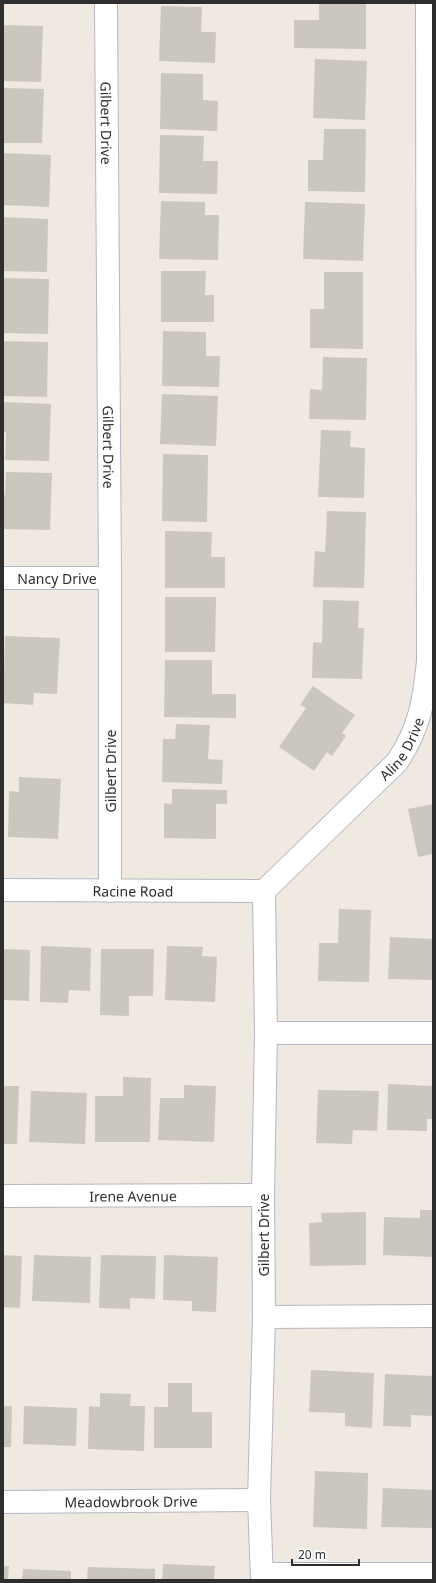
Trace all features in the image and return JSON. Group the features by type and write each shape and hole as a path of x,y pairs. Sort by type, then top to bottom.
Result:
{"street":[{"name":"Gilbert Drive","path":"106,3 110,578 110,890"},
{"name":"Aline Drive","path":"264,891 397,762 426,718 428,661 430,419 427,3"},
{"name":"Nancy Drive","path":"3,578 110,578"},
{"name":"Racine Road","path":"3,890 264,891"},
{"name":"Gilbert Drive","path":"262,1577 259,1500 264,1317 263,1195 266,1033 264,891"},
{"path":"266,1033 433,1033"},
{"name":"Irene Avenue","path":"3,1196 263,1195"},
{"path":"264,1317 433,1316"},
{"name":"Meadowbrook Drive","path":"3,1502 259,1500"},
{"path":"262,1577 433,1574"}],"building":[{"path":"319,3 366,3 366,49 294,48 294,20 319,20"},
{"path":"161,6 202,7 201,32 216,32 215,63 159,61"},
{"path":"3,25 43,26 41,82 3,81"},
{"path":"315,59 367,61 365,120 313,118"},
{"path":"161,73 203,74 203,100 218,101 217,131 160,129"},
{"path":"3,88 44,89 42,143 3,143"},
{"path":"324,129 366,129 365,192 308,191 308,160 323,160"},
{"path":"160,135 204,136 203,161 218,161 217,194 159,193"},
{"path":"3,153 51,155 49,207 4,205"},
{"path":"161,201 205,202 205,215 219,215 218,260 159,259"},
{"path":"305,202 365,204 363,261 303,259"},
{"path":"3,217 48,219 47,272 3,271"},
{"path":"161,271 206,271 205,295 214,295 214,322 161,322"},
{"path":"324,272 363,272 363,349 310,348 310,309 324,309"},
{"path":"3,278 49,279 48,334 4,333"},
{"path":"163,331 206,332 206,356 220,356 219,387 162,386"},
{"path":"3,341 48,342 47,397 3,396"},
{"path":"323,357 367,358 366,420 309,419 310,389 322,390"},
{"path":"162,394 218,396 216,446 160,444"},
{"path":"3,402 51,404 49,461 5,460 6,432 3,432"},
{"path":"321,430 351,431 350,447 365,448 364,498 318,497"},
{"path":"163,454 208,455 207,522 162,521"},
{"path":"6,472 52,473 50,530 3,529 3,495 5,495"},
{"path":"327,511 366,512 364,588 313,587 315,551 325,552"},
{"path":"165,531 212,532 211,557 225,557 225,588 165,588"},
{"path":"165,597 216,597 215,652 165,652"},
{"path":"323,600 359,601 358,628 364,628 362,679 312,678 313,642 322,643"},
{"path":"5,636 60,638 57,694 34,693 33,705 3,703"},
{"path":"165,660 212,660 212,694 236,694 236,718 164,717"},
{"path":"313,686 355,715 342,733 346,736 332,756 327,752 314,771 279,747 306,708 300,705"},
{"path":"176,724 210,725 208,759 223,760 222,784 162,782 163,739 175,739"},
{"path":"19,777 61,779 58,839 8,837 9,791 19,792"},
{"path":"172,789 227,790 227,804 216,804 216,839 164,838 164,803 172,804"},
{"path":"433,804 433,854 418,857 408,809"},
{"path":"339,909 371,910 369,982 318,981 319,943 338,943"},
{"path":"390,937 433,939 433,980 388,979"},
{"path":"41,946 91,948 90,991 69,990 68,1003 40,1002"},
{"path":"167,946 203,947 202,956 217,957 215,1002 165,1000"},
{"path":"3,949 30,950 29,1001 3,1000"},
{"path":"101,949 154,949 153,996 129,996 129,1016 100,1015"},
{"path":"123,1077 151,1078 150,1142 95,1142 95,1096 123,1096"},
{"path":"388,1084 433,1086 433,1119 427,1119 427,1131 387,1130"},
{"path":"184,1085 216,1086 214,1142 158,1140 160,1098 184,1098"},
{"path":"3,1086 19,1086 17,1144 3,1144"},
{"path":"318,1090 379,1091 377,1131 353,1130 352,1144 316,1143"},
{"path":"31,1091 87,1093 85,1144 29,1142"},
{"path":"420,1210 433,1210 433,1257 383,1255 384,1217 420,1218"},
{"path":"366,1212 366,1265 310,1266 309,1223 322,1222 321,1213"},
{"path":"3,1255 22,1256 20,1308 3,1307"},
{"path":"34,1255 91,1257 90,1303 32,1301"},
{"path":"101,1255 156,1256 155,1299 130,1298 130,1309 99,1308"},
{"path":"164,1255 218,1257 216,1312 192,1311 192,1301 163,1300"},
{"path":"311,1370 374,1373 372,1428 345,1426 345,1413 309,1412"},
{"path":"385,1374 433,1376 433,1416 411,1415 411,1427 383,1426"},
{"path":"168,1383 192,1383 192,1412 212,1412 212,1448 154,1448 154,1407 168,1407"},
{"path":"100,1393 131,1394 130,1406 145,1406 144,1451 88,1449 89,1406 100,1407"},
{"path":"3,1406 12,1406 11,1447 3,1447"},
{"path":"24,1406 77,1408 76,1446 23,1444"},
{"path":"315,1471 368,1473 367,1529 313,1527"},
{"path":"383,1488 433,1490 433,1528 381,1527"},
{"path":"163,1564 215,1566 214,1580 162,1580"},
{"path":"3,1566 9,1566 8,1580 3,1580"},
{"path":"88,1567 155,1569 155,1580 87,1580"},
{"path":"23,1569 71,1571 71,1580 22,1580"}]}
